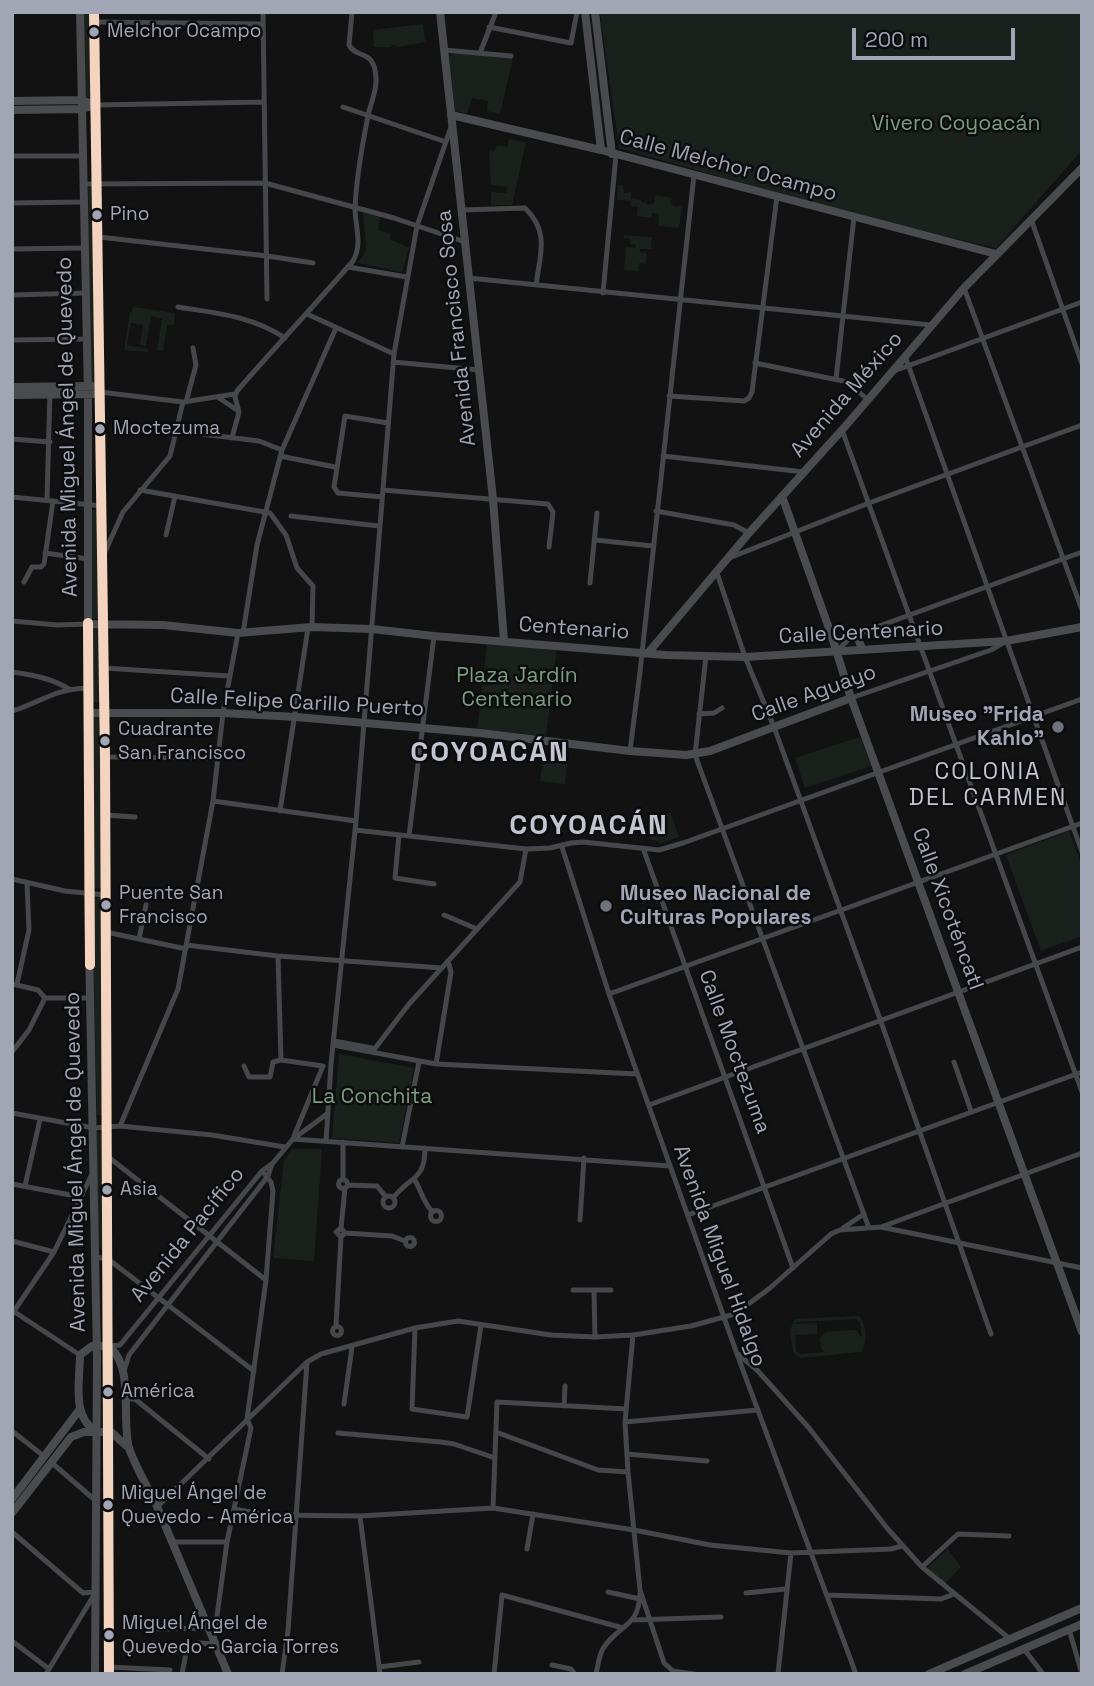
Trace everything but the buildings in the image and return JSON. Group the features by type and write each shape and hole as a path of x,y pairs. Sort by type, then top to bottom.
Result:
{"street":[{"name":"Avenida Miguel Ángel de Quevedo","path":"80,12 88,390 88,893 96,1346 95,1674"},
{"name":"Avenida Miguel Ángel de Quevedo","path":"94,12 106,757 108,1346 111,1436 109,1670"},
{"path":"263,12 267,299"},
{"path":"12,395 88,390 94,386 100,392 185,402 235,394 267,355 307,314 359,251 355,208 368,117 377,80 371,59 354,51 349,45 352,12"},
{"name":"Avenida Francisco Sosa","path":"440,12 493,499 504,641"},
{"path":"480,52 496,12"},
{"path":"489,27 571,43 577,12"},
{"path":"585,12 601,150"},
{"path":"595,12 614,154 603,293"},
{"path":"94,22 263,24"},
{"path":"444,50 511,56"},
{"path":"12,101 96,105 263,102"},
{"path":"12,110 81,104"},
{"path":"343,107 446,142"},
{"path":"326,1141 331,1064 356,821 393,362 417,226 451,120"},
{"name":"Calle Melchor Ocampo","path":"451,120 601,150 996,254"},
{"path":"12,156 83,156"},
{"name":"Avenida México","path":"645,652 964,288 1082,168"},
{"path":"629,751 645,652 656,511 694,175"},
{"path":"83,184 265,183 465,242"},
{"path":"669,396 744,401 749,398 752,392 777,196"},
{"path":"12,203 83,202"},
{"path":"461,210 525,208 530,212 543,237 536,285"},
{"path":"836,379 854,217"},
{"path":"1031,219 1082,364"},
{"path":"99,237 313,263"},
{"path":"12,249 84,248"},
{"path":"348,267 407,277"},
{"path":"469,278 931,325"},
{"path":"964,288 1082,610"},
{"path":"12,295 85,293"},
{"path":"892,372 1082,302"},
{"path":"178,307 248,319 269,327 285,338"},
{"path":"307,314 394,354"},
{"path":"120,1126 178,989 213,801 229,676 265,512 281,453 336,328"},
{"path":"12,340 86,339"},
{"path":"103,556 119,520 140,490 168,459 196,365 193,348"},
{"path":"905,356 1082,852"},
{"path":"393,362 479,370"},
{"path":"755,363 849,383 867,400"},
{"path":"12,387 50,391"},
{"path":"24,582 32,567 43,566 45,553 50,500 50,391"},
{"path":"232,438 239,412 235,394"},
{"path":"215,397 230,403 239,412"},
{"path":"388,423 345,416 335,467 336,492 548,503 553,512 550,547"},
{"path":"729,558 869,503 1082,425"},
{"path":"842,430 995,854 1078,1073 1082,1091"},
{"path":"177,431 258,441 281,453 335,467"},
{"path":"12,439 50,442"},
{"path":"663,456 804,472"},
{"path":"140,490 265,512 273,517 285,536 297,568 313,586 310,628 280,811"},
{"path":"166,535 174,496"},
{"name":"Calle Xicoténcatl","path":"782,496 851,698 1082,1332"},
{"path":"12,497 102,506"},
{"path":"656,511 734,525 749,533"},
{"path":"590,583 597,513"},
{"path":"290,516 379,526"},
{"path":"595,540 653,546"},
{"path":"837,651 845,641 860,633 1082,552"},
{"path":"45,553 89,559"},
{"path":"717,573 745,657 774,727 992,1334"},
{"path":"12,621 57,625 88,624"},
{"name":"Centenario","path":"88,624 163,625 240,633 310,628 372,629 645,652"},
{"name":"Calle Centenario","path":"645,652 745,657 921,647 1006,641 1082,627"},
{"path":"860,633 862,649"},
{"path":"409,836 434,636"},
{"name":"Calle Aguayo","path":"629,751 695,755 710,751 851,698 991,650 1006,641"},
{"path":"706,656 695,755 869,1228"},
{"path":"104,668 229,676"},
{"path":"12,672 59,682 69,689"},
{"path":"12,711 27,707 45,696 69,689 88,688"},
{"path":"355,830 526,849 583,842 659,850 1082,699"},
{"path":"699,714 714,713 722,708"},
{"name":"Calle Felipe Carillo Puerto","path":"88,713 223,713 296,717 422,727 629,751"},
{"path":"106,757 218,758"},
{"path":"213,801 356,821"},
{"path":"105,815 135,817"},
{"path":"609,994 1082,823"},
{"path":"399,835 395,878 434,884"},
{"name":"Avenida Miguel Hidalgo","path":"562,846 609,994 670,1166 856,1674"},
{"name":"Calle Moctezuma","path":"643,848 793,1268"},
{"path":"375,1049 409,1004 520,882 526,849"},
{"path":"12,879 27,884 105,895"},
{"path":"27,884 29,930 15,984 38,990 45,998 91,998"},
{"path":"139,939 146,905"},
{"path":"444,915 477,929"},
{"path":"106,932 186,947 442,968"},
{"path":"649,1105 1082,947"},
{"path":"278,956 281,1060"},
{"path":"436,1064 452,972 448,961"},
{"path":"12,1052 29,1030 45,998"},
{"path":"334,1043 375,1049 419,1062 436,1064 638,1074"},
{"path":"244,1066 248,1077 267,1079 270,1077 273,1062 281,1060 323,1066 331,1064"},
{"path":"402,1147 419,1062"},
{"path":"954,1062 971,1111"},
{"path":"323,1066 293,1139 670,1166"},
{"path":"688,1215 1078,1073"},
{"path":"12,1114 94,1128 120,1126 212,1135 285,1147"},
{"name":"Avenida Pacífico","path":"124,1375 129,1355 268,1176 273,1163 285,1147 327,1114"},
{"path":"25,1186 40,1119"},
{"path":"336,1326 347,1180 343,1179 343,1142"},
{"path":"393,1198 403,1185 414,1179 424,1168 425,1148"},
{"path":"841,1230 881,1227 1082,1153"},
{"path":"107,1156 266,1280"},
{"path":"580,1220 584,1158"},
{"name":"Avenida Pacífico","path":"108,1346 120,1345 262,1171 273,1163"},
{"path":"80,1355 13,1312 54,1252 94,1170"},
{"path":"214,1641 227,1542 251,1428 247,1419 266,1280 273,1191 268,1176 262,1171"},
{"path":"414,1179 428,1208 433,1212"},
{"path":"12,1184 81,1197"},
{"path":"346,1186 377,1186 386,1197 393,1198"},
{"path":"386,1197 383,1202 388,1209 395,1205 393,1198"},
{"path":"157,1507 307,1362 321,1354 415,1328 458,1321 551,1335 595,1338 633,1335 726,1317 753,1303 831,1234 864,1214"},
{"path":"881,1227 1082,1268"},
{"path":"342,1232 392,1236 405,1241"},
{"path":"12,1241 54,1252"},
{"path":"95,1257 108,1259 254,1371"},
{"path":"573,1290 611,1290"},
{"path":"594,1291 595,1338"},
{"path":"415,1328 412,1409 467,1417 481,1325"},
{"path":"633,1335 625,1422 640,1590 634,1620"},
{"name":"Avenida Miguel Ángel de Quevedo","path":"80,1409 80,1355 96,1346"},
{"path":"96,1346 108,1346 119,1358 124,1375 129,1448 228,1674"},
{"path":"344,1404 352,1347"},
{"path":"737,1354 758,1371 809,1427 902,1546 922,1567 1010,1639"},
{"path":"282,1674 288,1631 307,1362"},
{"path":"564,1406 565,1386"},
{"path":"125,1399 135,1399 209,1459"},
{"path":"493,1508 497,1402 626,1409"},
{"path":"80,1409 84,1422 96,1436"},
{"path":"12,1513 80,1409"},
{"path":"625,1422 758,1410"},
{"path":"111,1436 125,1417"},
{"path":"12,1431 96,1501"},
{"path":"496,1432 598,1470 628,1472"},
{"path":"338,1433 454,1444 495,1458"},
{"path":"12,1499 71,1437 111,1436 129,1448"},
{"path":"627,1454 707,1461"},
{"path":"234,1509 267,1516 360,1516 493,1508 710,1545 791,1553 891,1549 902,1546"},
{"path":"527,1549 533,1514"},
{"path":"360,1516 380,1670 419,1662"},
{"path":"12,1532 83,1593 95,1592"},
{"path":"922,1567 958,1534 1009,1536"},
{"path":"172,1542 227,1542"},
{"path":"778,1674 791,1553"},
{"path":"746,1593 786,1589"},
{"path":"640,1590 664,1663 673,1671 694,1674"},
{"path":"12,1641 47,1672 95,1592"},
{"path":"608,1592 640,1599"},
{"path":"827,1595 941,1599 954,1594"},
{"path":"494,1674 502,1595 623,1628"},
{"path":"929,1674 1082,1608"},
{"path":"596,1674 603,1648 634,1620 721,1617"},
{"path":"965,1674 1082,1624"},
{"path":"157,1629 208,1629"},
{"path":"1069,1629 1082,1674"},
{"path":"182,1674 187,1648 214,1641"},
{"path":"1024,1649 1043,1674"},
{"path":"552,1665 571,1669 575,1674"},
{"path":"109,1670 170,1670"}],"green space":[{"path":"84,12 91,12 92,98 85,97"},
{"name":"Vivero Coyoacán","path":"600,12 1082,12 1082,150 996,248 854,215 619,148"},
{"path":"423,24 425,42 397,47 374,47 373,30"},
{"path":"453,53 513,58 500,114 487,111 488,101 472,98 467,114 455,111 449,57"},
{"path":"509,139 526,142 512,205 491,205 491,192 506,193 507,187 491,185 489,150 495,151 497,145 507,147"},
{"path":"618,185 623,185 624,193 631,192 631,199 641,200 647,205 654,203 655,195 672,198 671,204 676,207 682,205 679,228 658,226 659,214 652,213 651,218 637,216 638,207 630,206 631,201 617,200"},
{"path":"88,187 93,187 97,383 91,384"},
{"path":"363,212 380,217 378,230 390,234 390,239 409,248 402,272 358,263 366,250"},
{"path":"624,235 652,237 651,249 640,249 640,252 647,253 646,264 639,263 638,271 624,270 626,247 635,248 636,245 630,244 630,239 624,238"},
{"path":"133,307 175,313 174,325 167,325 163,351 157,350 162,319 151,316 146,346 140,345 143,325 131,323 127,345 148,349 148,352 124,350"},
{"path":"92,510 99,511 100,619 92,619"},
{"path":"92,626 100,627 101,702 92,702"},
{"name":"Plaza Jardín Centenario","path":"487,645 557,647 546,736 477,729"},
{"path":"92,716 101,716 101,888 92,889"},
{"path":"860,737 871,766 805,788 795,758"},
{"path":"543,761 567,764 565,784 540,781"},
{"path":"670,812 679,837 659,844 650,839 652,819"},
{"path":"1069,831 1082,866 1082,936 1041,951 1006,855"},
{"path":"92,898 101,898 104,1116 97,1115"},
{"name":"La Conchita","path":"339,1054 414,1068 399,1143 332,1138"},
{"path":"97,1132 103,1133 105,1249 97,1248"},
{"path":"292,1149 322,1149 314,1261 273,1258 284,1160"},
{"path":"859,1316 865,1329 863,1348 861,1352 800,1358 793,1352 790,1330 795,1319","holes":["855,1319 860,1322 862,1338 856,1330 826,1332 820,1338 821,1348 825,1352 800,1354 796,1351 795,1325 796,1335 817,1334 817,1323 795,1324 796,1322"]},
{"path":"948,1549 961,1567 945,1584 926,1569"}],"transit line":[{"path":"94,12 105,757 109,1674"},
{"path":"88,623 90,965"}],"place":[{"name":"Melchor Ocampo","path":"94,32"},
{"name":"Pino","path":"97,215"},
{"name":"Moctezuma","path":"100,429"},
{"name":"Museo \"Frida Kahlo\"","path":"1058,727"},
{"name":"Cuadrante San Francisco","path":"105,741"},
{"name":"Puente San Francisco","path":"106,905"},
{"name":"Museo Nacional de Culturas Populares","path":"606,906"},
{"name":"Asia","path":"107,1190"},
{"name":"América","path":"108,1392"},
{"name":"Miguel Ángel de Quevedo - América","path":"108,1505"},
{"name":"Miguel Ángel de Quevedo - Garcia Torres","path":"109,1635"}],"district":[{"name":"COYOACÁN","path":"490,753"},
{"name":"COLONIA DEL CARMEN","path":"988,786"},
{"name":"COYOACÁN","path":"589,826"}]}
